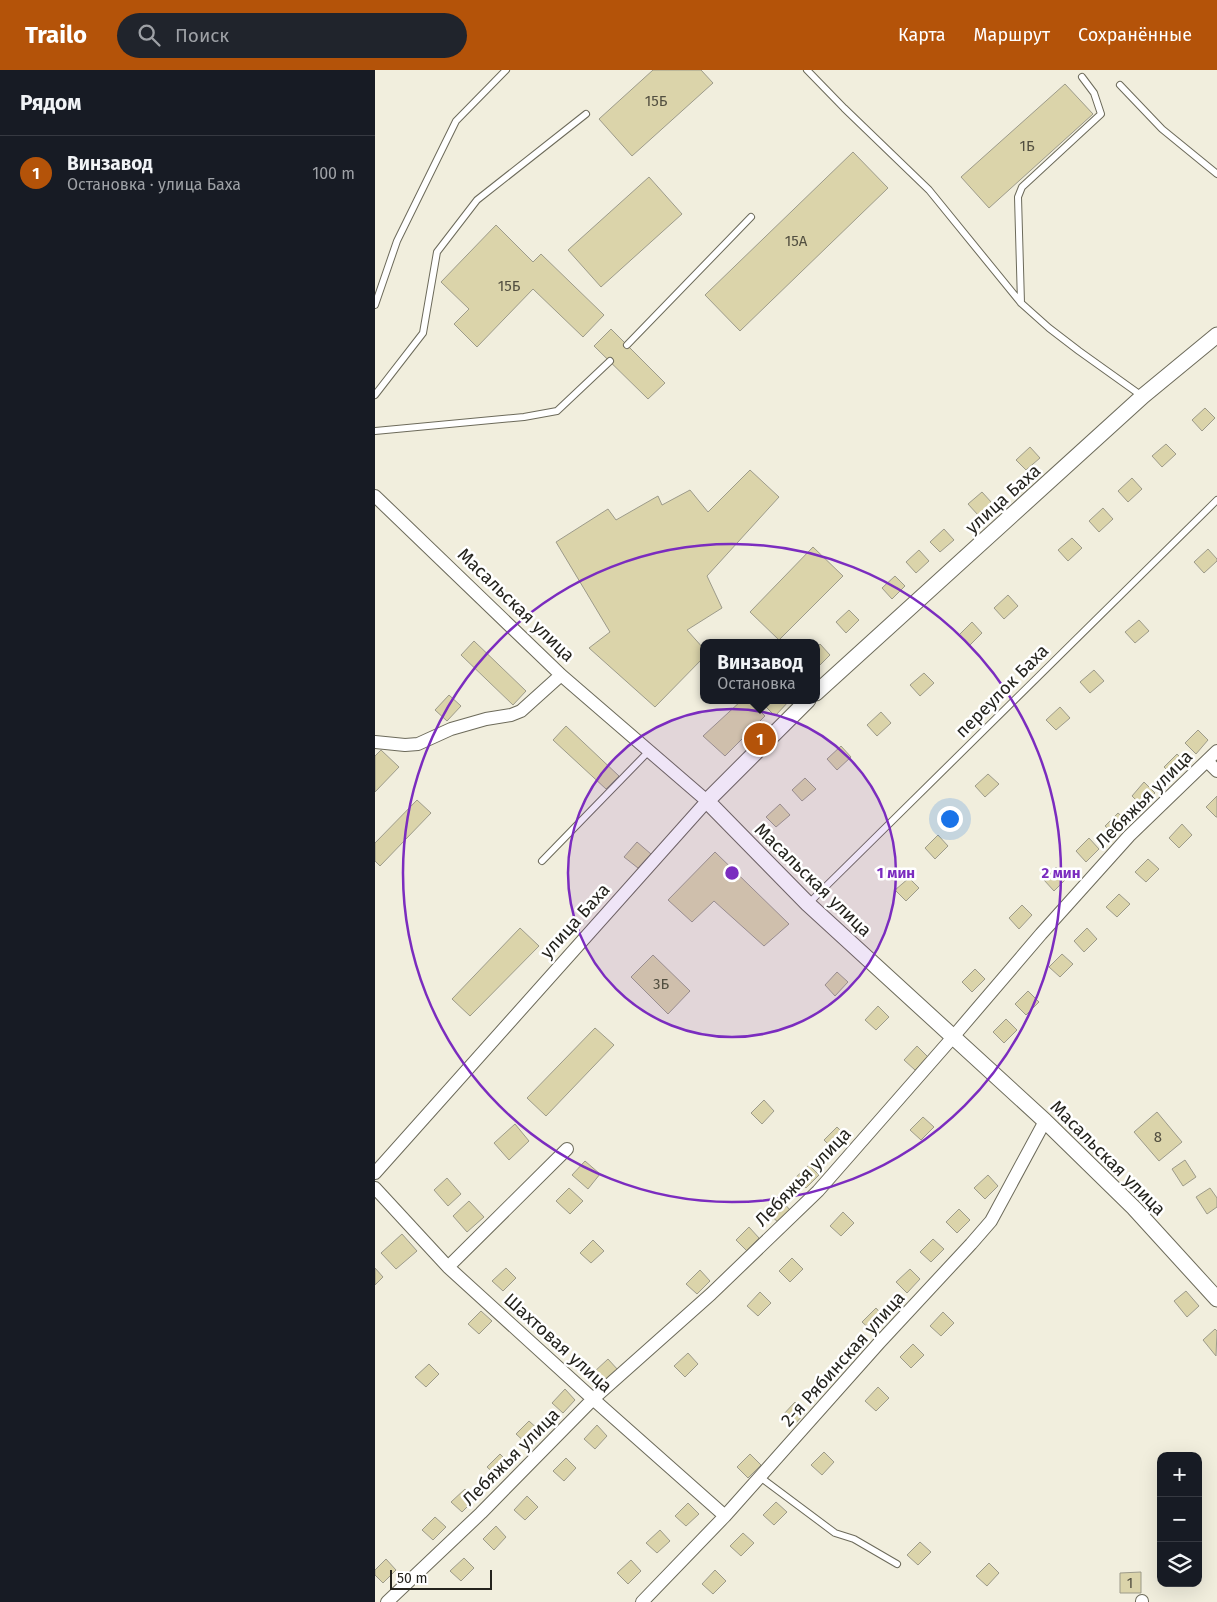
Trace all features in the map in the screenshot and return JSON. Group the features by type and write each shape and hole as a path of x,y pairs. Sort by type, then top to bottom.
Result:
{"street":[{"name":"улица Баха","path":"820,689 1143,396 1217,335"},
{"name":"Масальская улица","path":"375,496 561,675 707,801 808,904 1045,1121 1134,1208 1217,1299"},
{"path":"375,742 405,745 418,744 451,729 486,719 511,715 521,711 561,675"},
{"name":"улица Баха","path":"375,1173 707,801 804,704"},
{"name":"Лебяжья улица","path":"387,1602 481,1513 593,1399 711,1294 818,1191 1041,934 1129,836 1217,751"},
{"path":"1207,761 1217,771"},
{"name":"2-я Рябинская улица","path":"642,1602 725,1516 991,1221 1045,1121"},
{"path":"448,1267 567,1149"},
{"name":"Шахтовая улица","path":"375,1188 448,1267 725,1516"}],"lane":[{"path":"375,306 397,241 456,121 506,70"},
{"path":"807,70 929,190 1021,303 1079,351 1143,396"},
{"path":"1021,303 1019,198 1022,187 1101,114 1094,93 1082,77"},
{"path":"1120,84 1162,129 1217,174"},
{"path":"375,395 423,333 437,252 442,245 477,200 586,114"},
{"path":"627,344 751,217"},
{"path":"375,431 524,417 557,411 610,362"},
{"name":"переулок Баха","path":"808,904 1217,500"},
{"path":"542,861 649,751"},
{"path":"760,1477 835,1533 854,1539 897,1564"}],"building":[{"path":"653,70 701,70 713,83 632,156 599,119"},
{"path":"1065,84 1093,114 989,208 961,177"},
{"path":"853,152 888,188 740,331 705,295"},
{"path":"649,177 682,214 601,287 568,250"},
{"path":"496,225 533,262 541,254 604,315 583,337 533,289 477,347 454,324 469,309 441,282"},
{"path":"611,329 665,383 648,399 594,346"},
{"path":"1205,408 1215,418 1202,431 1192,420"},
{"path":"1166,444 1176,454 1162,467 1152,456"},
{"path":"1030,447 1040,458 1026,470 1016,460"},
{"path":"750,470 779,497 707,576 722,608 687,630 700,645 700,661 655,707 589,648 610,632 556,542 608,509 616,520 658,496 662,505 690,490 708,512"},
{"path":"1132,478 1142,489 1128,502 1118,491"},
{"path":"982,492 992,503 978,515 968,504"},
{"path":"1103,508 1113,519 1099,532 1089,521"},
{"path":"944,529 954,540 940,552 930,542"},
{"path":"1072,538 1082,548 1068,561 1058,550"},
{"path":"813,547 843,576 780,639 750,612"},
{"path":"1208,549 1217,561 1204,573 1194,562"},
{"path":"919,550 929,561 916,573 906,562"},
{"path":"895,576 905,586 892,599 882,588"},
{"path":"1008,595 1018,606 1004,619 994,608"},
{"path":"849,610 859,620 846,633 836,622"},
{"path":"1139,620 1149,631 1135,643 1125,632"},
{"path":"972,622 982,633 969,646 959,635"},
{"path":"474,641 526,691 513,705 461,655"},
{"path":"820,644 830,655 820,665"},
{"path":"1094,670 1104,681 1090,693 1080,682"},
{"path":"924,673 934,683 920,696 910,685"},
{"path":"449,695 461,706 447,721 435,710"},
{"path":"738,704 753,704 765,716 725,756 703,736"},
{"path":"763,704 786,704 775,716"},
{"path":"1060,707 1070,718 1056,730 1046,720"},
{"path":"881,712 891,723 877,736 867,725"},
{"path":"566,726 619,776 606,789 553,740"},
{"path":"1198,730 1208,740 1196,754 1185,743"},
{"path":"841,746 851,757 837,770 827,759"},
{"path":"381,750 399,767 375,792 375,756"},
{"path":"1177,754 1188,765 1175,778 1164,767"},
{"path":"988,774 999,784 985,797 975,786"},
{"path":"805,778 816,789 802,801 792,790"},
{"path":"1144,782 1155,793 1142,806 1132,796"},
{"path":"1217,796 1217,817 1216,817 1206,807"},
{"path":"417,800 431,813 380,866 375,861 375,843"},
{"path":"780,804 790,815 776,827 766,817"},
{"path":"1118,813 1129,823 1116,836 1105,826"},
{"path":"1182,824 1192,835 1179,848 1169,838"},
{"path":"938,835 948,846 935,859 925,848"},
{"path":"1089,838 1099,849 1086,862 1076,851"},
{"path":"637,842 651,854 638,868 624,857"},
{"path":"715,852 789,924 764,946 714,901 692,922 668,900"},
{"path":"1148,859 1159,869 1146,882 1135,872"},
{"path":"1056,867 1067,878 1054,891 1044,880"},
{"path":"909,878 919,888 906,901 895,890"},
{"path":"1119,894 1130,904 1117,917 1106,907"},
{"path":"1022,905 1032,915 1019,929 1009,918"},
{"path":"520,928 539,946 470,1016 452,999"},
{"path":"1087,928 1097,939 1084,952 1074,941"},
{"path":"1062,954 1073,964 1060,977 1049,967"},
{"path":"653,955 690,991 668,1014 631,977"},
{"path":"975,969 985,979 972,992 962,982"},
{"path":"837,972 848,982 835,996 825,985"},
{"path":"1028,991 1039,1002 1026,1015 1015,1004"},
{"path":"878,1006 889,1017 876,1030 865,1020"},
{"path":"1006,1019 1017,1030 1004,1043 993,1032"},
{"path":"595,1028 614,1045 546,1116 527,1098"},
{"path":"917,1046 928,1057 915,1070 904,1060"},
{"path":"764,1100 774,1111 762,1124 751,1113"},
{"path":"1157,1112 1182,1142 1159,1161 1134,1132"},
{"path":"923,1117 934,1127 921,1140 910,1130"},
{"path":"515,1124 529,1141 509,1160 494,1143"},
{"path":"837,1127 848,1138 835,1151 824,1140"},
{"path":"1185,1160 1196,1177 1183,1186 1172,1169"},
{"path":"585,1161 600,1174 588,1189 572,1175"},
{"path":"809,1165 819,1175 806,1188 795,1178"},
{"path":"988,1175 998,1186 985,1199 974,1188"},
{"path":"447,1178 461,1194 448,1206 434,1190"},
{"path":"569,1188 583,1201 570,1214 556,1201"},
{"path":"1210,1188 1217,1198 1217,1207 1207,1214 1196,1197"},
{"path":"781,1200 791,1211 779,1223 768,1213"},
{"path":"469,1201 484,1217 467,1232 453,1216"},
{"path":"959,1209 970,1220 957,1233 946,1222"},
{"path":"843,1212 854,1223 841,1236 830,1226"},
{"path":"749,1227 759,1238 747,1251 736,1240"},
{"path":"402,1234 417,1251 396,1269 381,1253"},
{"path":"933,1239 944,1249 931,1262 920,1252"},
{"path":"593,1240 604,1251 591,1263 580,1253"},
{"path":"792,1258 803,1269 790,1282 779,1271"},
{"path":"375,1268 383,1277 375,1285"},
{"path":"506,1268 516,1278 503,1291 492,1281"},
{"path":"910,1269 920,1279 907,1293 896,1282"},
{"path":"700,1270 710,1281 697,1294 686,1284"},
{"path":"1186,1291 1199,1306 1187,1317 1174,1301"},
{"path":"760,1292 771,1303 758,1316 747,1306"},
{"path":"876,1308 886,1319 873,1332 862,1322"},
{"path":"481,1311 492,1321 479,1334 468,1324"},
{"path":"943,1312 954,1323 941,1336 930,1326"},
{"path":"1215,1329 1217,1331 1216,1356 1203,1340"},
{"path":"913,1344 924,1355 911,1368 900,1357"},
{"path":"688,1353 698,1364 685,1377 674,1366"},
{"path":"608,1359 618,1370 605,1382 594,1372"},
{"path":"429,1364 439,1374 426,1387 415,1377"},
{"path":"878,1387 889,1398 876,1411 865,1401"},
{"path":"565,1389 575,1400 563,1413 552,1403"},
{"path":"795,1402 805,1413 793,1426 782,1416"},
{"path":"529,1421 540,1431 527,1444 516,1434"},
{"path":"597,1425 607,1436 595,1449 584,1439"},
{"path":"824,1452 834,1462 822,1475 811,1465"},
{"path":"500,1454 510,1464 498,1477 487,1467"},
{"path":"750,1454 761,1465 748,1478 737,1467"},
{"path":"566,1458 576,1468 564,1481 553,1471"},
{"path":"465,1489 475,1499 462,1512 451,1502"},
{"path":"527,1496 538,1507 525,1520 514,1510"},
{"path":"776,1502 787,1512 774,1525 763,1515"},
{"path":"688,1503 699,1514 686,1526 675,1516"},
{"path":"435,1517 446,1527 433,1540 422,1530"},
{"path":"496,1526 506,1537 494,1550 483,1539"},
{"path":"660,1530 670,1541 657,1553 646,1543"},
{"path":"743,1533 754,1543 741,1556 730,1546"},
{"path":"920,1542 931,1552 918,1565 907,1555"},
{"path":"464,1558 474,1568 461,1581 450,1571"},
{"path":"386,1559 396,1570 383,1583 375,1575 375,1570"},
{"path":"631,1560 641,1571 628,1584 617,1573"},
{"path":"989,1563 999,1573 987,1586 976,1576"},
{"path":"715,1570 726,1581 713,1594 702,1584"},
{"path":"1141,1572 1141,1593 1120,1593 1120,1573"}],"place":[{"name":"Винзавод","path":"760,739"}]}
